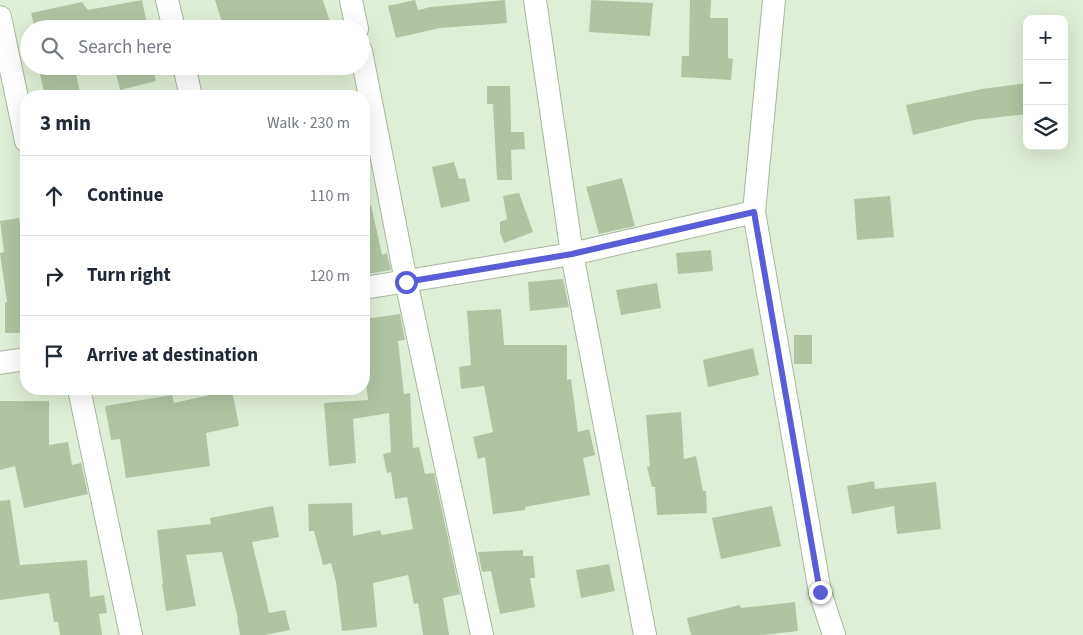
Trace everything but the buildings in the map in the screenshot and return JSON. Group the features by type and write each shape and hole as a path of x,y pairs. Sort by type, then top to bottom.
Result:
{"street":[{"path":"167,0 172,20"},
{"path":"352,0 355,20"},
{"path":"535,0 572,254 645,635"},
{"path":"774,0 754,212 820,592 834,635"},
{"path":"0,17 20,112"},
{"path":"186,75 190,90"},
{"path":"366,75 369,90"},
{"path":"370,96 406,282 482,635"},
{"path":"370,287 572,254 754,212"},
{"path":"0,362 20,360"},
{"path":"79,395 131,635"}],"route":[{"path":"406,282 572,254 754,212 820,592"}]}
